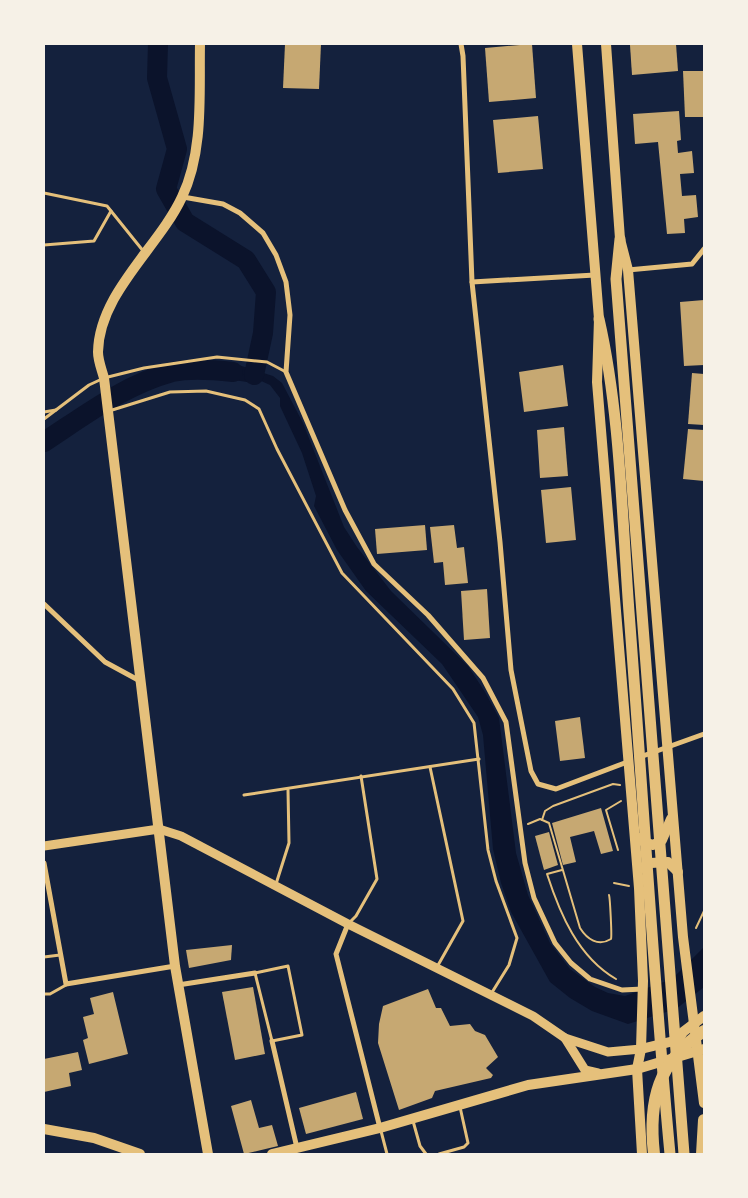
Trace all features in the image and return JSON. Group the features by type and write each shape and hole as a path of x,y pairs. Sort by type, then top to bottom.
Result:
{"highway":[{"path":"654,1154 653,1103 661,1077 672,1057 689,1041 699,1026"},
{"path":"702,1154 704,1120"}],"main road":[{"path":"200,44 197,144 182,197 167,224 144,252 120,290 104,323 98,353 104,382 106,411 175,966 208,1154"},
{"path":"577,44 598,319 597,382 627,763 632,793 639,883 643,988 641,1049 637,1069 642,1154"},
{"path":"606,44 620,239 628,270 683,937 702,1048 704,1103"},
{"path":"620,239 616,266 684,1154"},
{"path":"598,319 607,357 618,468 659,1037 670,1154"},
{"path":"634,816 639,836 644,842 653,845 662,840 668,830 672,814"},
{"path":"639,883 642,868 650,863 668,862 678,872"},
{"path":"641,1049 678,1040 699,1026 704,1016"},
{"path":"678,1040 702,1048"},
{"path":"272,1154 380,1128 528,1085 598,1073 637,1069 702,1048"},
{"path":"44,1129 94,1138 140,1154"}],"street":[{"path":"461,44 472,282 500,542 511,670 531,771 538,784 556,789 704,734"},
{"path":"182,197 223,204 240,213 263,233 276,255 286,282 290,315 286,372 345,510 374,564 451,640 483,678 500,706 506,722 525,862 534,898 555,943 571,963 590,979 622,990 643,988"},
{"path":"628,270 692,264 704,249"},
{"path":"472,282 595,275"},
{"path":"44,604 106,662 140,681"},
{"path":"44,846 159,829 181,836 348,924 534,1016 565,1038 608,1052 641,1049"},
{"path":"44,863 66,984 175,966"},
{"path":"348,924 336,954 380,1128"},
{"path":"178,985 255,973"},
{"path":"565,1038 585,1070 598,1073"},
{"path":"272,1041 297,1148"}],"lane":[{"path":"44,192 107,206 144,252"},
{"path":"44,245 94,240 111,210"},
{"path":"44,419 89,386 144,368 217,357 267,362 286,372"},
{"path":"106,411 170,392 206,391 246,400 258,409 342,573 453,689 474,723 488,850 496,881 517,938 509,966 491,995"},
{"path":"44,412 57,410"},
{"path":"244,795 288,790 361,776 479,759"},
{"path":"430,767 463,922 436,968"},
{"path":"348,924 356,916 378,879 361,776"},
{"path":"275,884 289,844 288,790"},
{"path":"44,957 60,955"},
{"path":"288,966 302,1035 272,1041 255,973 288,966"},
{"path":"44,994 50,994 66,984"},
{"path":"439,1154 464,1147 468,1143 459,1104"},
{"path":"412,1118 420,1146 426,1154"},
{"path":"380,1128 387,1154"}],"path":[{"path":"542,820 545,811 553,806 614,784 632,793"},
{"path":"618,850 606,810 632,793"},
{"path":"519,827 542,820 548,822 580,928 585,936 593,941 604,943 611,939 611,900 608,895"},
{"path":"562,870 547,874 567,924 585,952 596,964 607,973 621,980"},
{"path":"614,883 639,883"},
{"path":"696,928 704,911"}],"water":[{"path":"209,361 229,362 273,376 282,383 303,423 344,527 357,547 391,591 468,666 485,692 499,718 516,853 528,895 550,943 570,969 595,987 608,993 625,996 672,979 704,947 704,987 676,1009 628,1024 592,1011 570,998 550,982 511,912 501,883 493,849 483,735 478,717 442,664 366,591 337,550 314,506 316,496 302,453 280,406 280,398 270,385 259,380 247,382 207,376"}],"building":[{"path":"285,44 321,44 319,89 283,88"},
{"path":"532,44 536,98 489,102 485,48"},
{"path":"676,44 678,71 632,75 630,45"},
{"path":"683,71 704,71 704,117 685,117"},
{"path":"679,111 681,140 677,141 678,153 692,151 694,173 680,174 682,196 696,195 698,217 684,219 685,233 667,234 658,142 635,144 633,114"},
{"path":"538,116 543,169 498,173 493,120"},
{"path":"704,300 704,365 684,366 680,302"},
{"path":"563,365 568,406 524,412 519,372"},
{"path":"692,373 704,374 704,425 688,424"},
{"path":"564,427 568,476 540,478 537,430"},
{"path":"688,429 704,430 704,481 683,479"},
{"path":"571,487 576,540 546,543 541,490"},
{"path":"425,525 427,550 377,554 375,529"},
{"path":"454,525 457,548 464,547 468,583 445,585 443,562 434,563 430,527"},
{"path":"487,589 490,638 464,640 461,591"},
{"path":"580,717 585,758 560,761 555,721"},
{"path":"601,808 613,851 601,854 594,831 570,837 576,862 563,865 552,823"},
{"path":"549,832 558,865 544,870 535,836"},
{"path":"232,945 231,960 189,968 186,950"},
{"path":"253,987 265,1054 235,1060 222,992"},
{"path":"428,989 436,1008 441,1008 450,1026 470,1024 475,1031 485,1035 498,1057 486,1068 493,1075 491,1078 435,1091 432,1098 399,1110 378,1043 379,1024 383,1006"},
{"path":"113,992 128,1054 89,1064 83,1040 88,1038 83,1017 94,1014 90,998"},
{"path":"78,1052 82,1070 69,1073 71,1086 44,1092 44,1059"},
{"path":"356,1092 363,1119 306,1134 299,1108"},
{"path":"251,1100 259,1128 272,1125 278,1146 244,1154 231,1106"}],"waterway":[{"path":"158,44 157,78 177,149 166,189 185,222 246,260 266,292 263,333 254,375"},
{"path":"44,442 105,402 154,378 172,372 187,370 233,372"}]}
